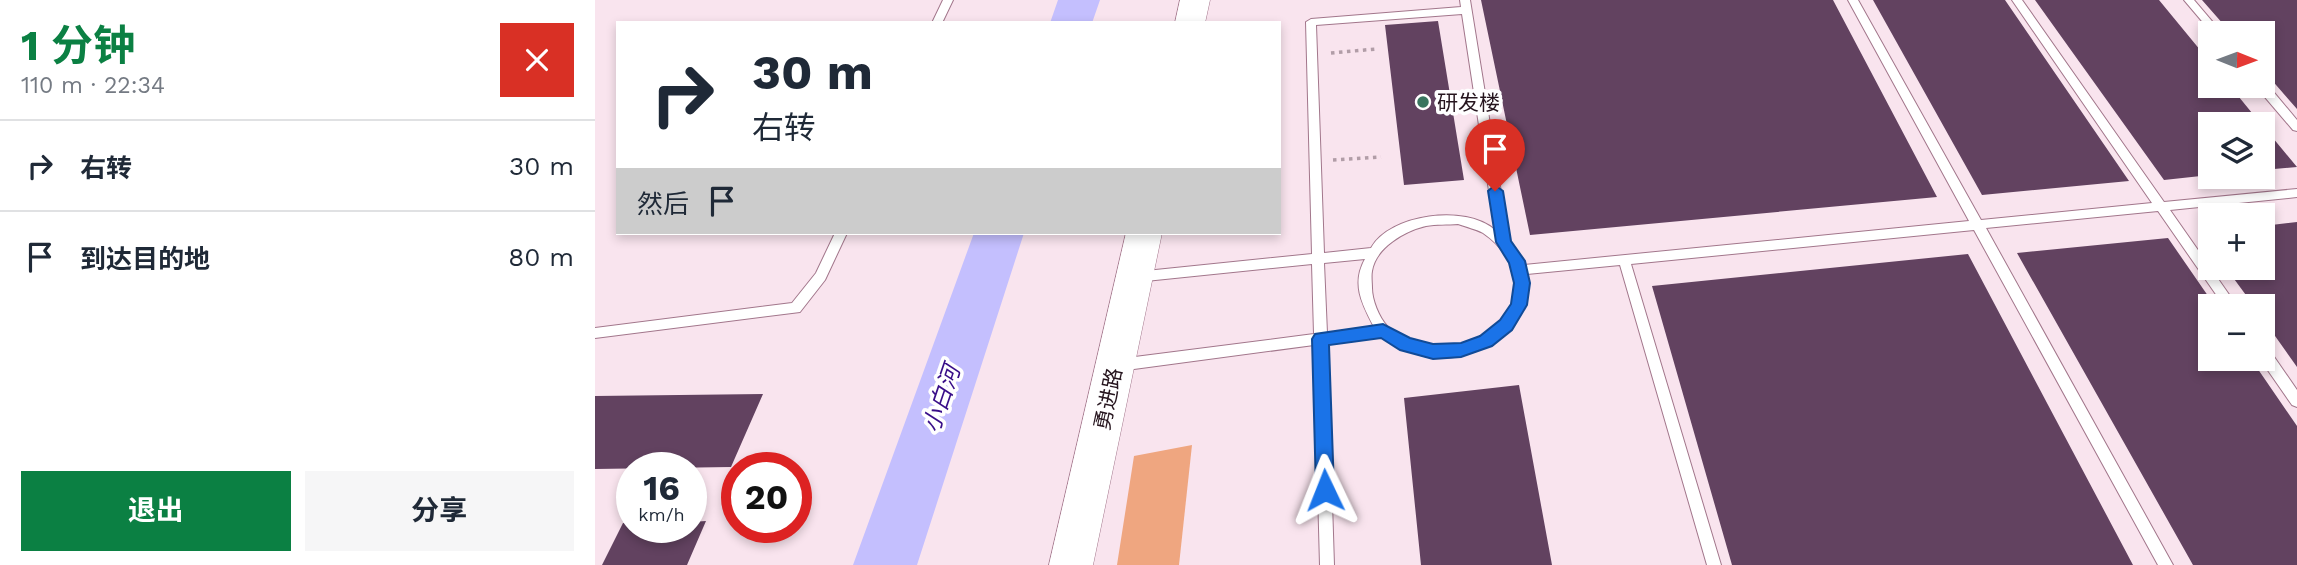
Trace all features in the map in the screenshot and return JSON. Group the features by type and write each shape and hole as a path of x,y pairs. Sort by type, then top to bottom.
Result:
{"street":[{"path":"1190,21 1195,0"},
{"name":"勇进路","path":"1071,565 1144,235"}],"lane":[{"path":"938,21 948,0"},
{"path":"1853,0 2166,565"},
{"path":"2017,0 2223,294"},
{"path":"2189,0 2207,21"},
{"path":"1327,565 1311,22 1465,5 1503,242"},
{"path":"2272,98 2297,127"},
{"path":"1519,270 2297,193"},
{"path":"1435,219 1460,220 1484,229 1503,242 1517,261 1522,283 1518,305 1506,325 1486,341 1461,350 1433,352 1406,345 1383,331 1370,313 1363,293 1364,272 1373,253 1389,236 1410,225 1435,219"},
{"path":"595,333 796,308 821,275 840,235"},
{"path":"1134,277 1373,253"},
{"path":"1624,259 1714,565"},
{"path":"1115,365 1383,331"},
{"path":"2275,369 2297,401"}],"path":[{"path":"1312,54 1376,49"},
{"path":"1315,162 1381,157"}],"shaded area":[{"path":"1192,445 1179,565 1117,565 1134,456"}],"building":[{"path":"1481,0 1833,0 1937,197 1530,235"},
{"path":"1873,0 2005,0 2129,181 1982,195"},
{"path":"2035,0 2159,0 2198,47 2198,98 2240,98 2251,112 2198,112 2198,176 2164,180"},
{"path":"2202,0 2297,0 2297,109 2275,84 2275,21 2220,21"},
{"name":"研发楼","path":"1438,21 1464,180 1404,185 1385,25"},
{"path":"2275,140 2297,167 2275,169"},
{"path":"2297,222 2297,367 2275,336 2275,294 2245,294 2235,280 2275,280 2275,225"},
{"path":"2168,238 2207,294 2198,294 2198,371 2259,371 2297,426 2297,565 2193,565 2017,253"},
{"path":"1968,254 2133,565 1732,565 1652,286"},
{"path":"1519,385 1552,565 1421,565 1404,398"},
{"path":"763,394 738,452 721,452 721,467 707,467 707,452 616,452 616,469 595,469 595,396"},
{"path":"616,537 616,543 696,543 687,565 602,565"}],"waterway":[{"name":"小白河","path":"1072,21 1079,0"},
{"name":"小白河","path":"885,565 998,235"}],"place":[{"name":"研发楼","path":"1423,102"}],"route":[{"path":"1325,490 1320,339 1383,331 1406,345 1433,352 1461,350 1486,341 1506,325 1518,305 1522,283 1517,261 1503,242 1495,191"}]}
